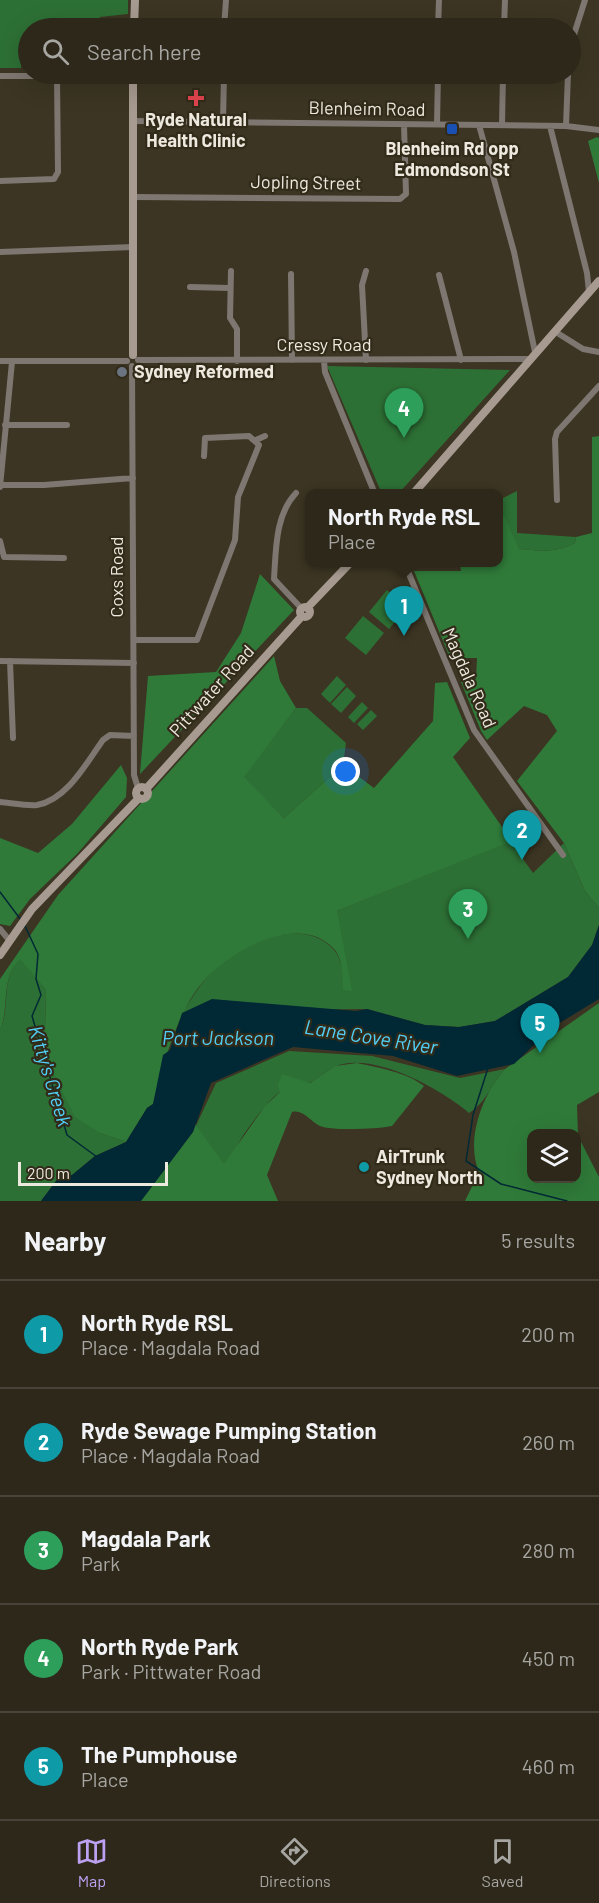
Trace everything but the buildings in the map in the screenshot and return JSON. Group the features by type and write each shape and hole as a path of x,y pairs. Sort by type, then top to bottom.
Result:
{"main road":[{"path":"134,18 135,0"},
{"name":"Coxs Road","path":"132,84 134,121 133,361"},
{"path":"512,379 599,280"},
{"path":"417,489 512,379 559,334 599,290"},
{"name":"Pittwater Road","path":"9,940 24,920 138,798 147,796 142,788 346,567"},
{"path":"0,955 9,940"}],"street":[{"path":"225,18 226,0"},
{"path":"438,18 439,0"},
{"path":"504,18 505,0"},
{"path":"579,18 585,0"},
{"path":"0,76 18,76"},
{"path":"0,181 54,179 58,172 57,84"},
{"path":"223,122 224,84"},
{"path":"437,124 438,84"},
{"path":"502,125 503,84"},
{"path":"566,126 568,84"},
{"name":"Blenheim Road","path":"134,121 566,126 599,130"},
{"name":"Jopling Street","path":"134,196 400,199 406,194 404,125"},
{"path":"479,125 514,252 533,335 532,356"},
{"path":"550,126 587,273 589,292"},
{"path":"0,252 63,252 93,247 133,247"},
{"path":"231,271 231,318 237,329 237,361"},
{"path":"366,272 363,285 366,360"},
{"path":"587,273 599,280"},
{"path":"291,274 292,360"},
{"path":"439,275 461,360"},
{"path":"190,287 230,288"},
{"path":"533,335 547,339 559,334 565,320"},
{"path":"559,334 583,349 599,352"},
{"name":"Cressy Road","path":"0,362 510,360 532,356"},
{"path":"510,360 516,362 518,370"},
{"name":"Coxs Road","path":"133,361 134,775 142,788"},
{"path":"324,361 325,372 373,489"},
{"path":"12,362 4,425 0,486 133,478"},
{"path":"557,501 557,432 599,386"},
{"path":"4,425 67,425"},
{"path":"134,640 197,640 235,540 236,503 259,445 249,436 205,438 204,456"},
{"path":"256,440 265,436"},
{"path":"296,493 285,505 277,537 274,579 304,611"},
{"path":"0,541 4,557 64,558"},
{"name":"Magdala Road","path":"406,567 474,730 563,855"},
{"path":"0,661 134,663"},
{"path":"10,661 13,738"},
{"path":"0,802 36,805 48,800 69,785 103,740 110,735 134,736"},
{"path":"0,929 9,940"}],"green space":[{"path":"0,0 128,0 128,14 100,18 18,18 18,68 0,68"},
{"path":"599,138 599,183 588,141"},
{"path":"327,366 510,370 403,489 380,489"},
{"path":"599,436 599,908 585,891 564,843 517,781 557,731 547,715 524,706 487,740 461,682 476,679 477,658 450,658 414,571 461,571 460,567 503,567 503,514 519,549 554,550 575,543 576,537 592,533 592,437"},
{"path":"517,491 517,533 576,537 575,543 554,550 518,549 503,517 503,498"},
{"path":"260,574 294,610 140,774 148,676 216,672 241,633"},
{"path":"387,590 407,607 389,629 369,612"},
{"path":"363,616 384,633 366,655 345,638"},
{"path":"274,656 280,681 296,708 244,777 284,818 343,765 374,788 433,721 435,683 447,682 470,738 453,757 512,841 337,911 352,991 343,990 341,964 335,950 320,939 303,934 285,934 266,939 230,958 203,982 186,1008 172,1040 153,1104 147,1108 126,1142 100,1133 75,1117 50,1066 45,1031 46,990 20,959 10,975 0,1030 0,979 58,895"},
{"path":"337,676 346,685 330,703 321,694"},
{"path":"347,687 356,696 341,713 331,704"},
{"path":"362,702 368,708 354,723 348,717"},
{"path":"296,708 307,708 346,743 343,765 284,818 243,777"},
{"path":"371,710 377,716 363,730 357,724"},
{"path":"121,765 127,778 126,797 77,854 30,899 10,926 0,924 0,838 38,853 72,824"},
{"path":"510,841 533,873 564,843 585,891 599,908 599,925 592,945 568,977 495,1021 459,1027 425,1025 367,1009 188,1011 182,1013 217,966 233,954 270,937 284,934 311,936 323,941 334,950 341,965 337,911"},
{"path":"20,958 46,990 45,1031 100,1133 126,1142 95,1156 72,1175 59,1177 41,1201 0,1201 0,1030 10,974"},
{"path":"599,1003 599,1092 577,1105 578,1129 527,1129 527,1183 581,1183 581,1142 599,1177 599,1201 465,1201 479,1172 474,1146 478,1118 497,1079 505,1069"},
{"path":"289,1051 372,1056 460,1078 505,1069 481,1103 469,1113 424,1083 386,1068 349,1063 334,1067 311,1082 276,1095 251,1124 224,1165 141,1201 193,1132 216,1083"},
{"path":"357,1063 401,1074 424,1086 392,1126 355,1129 326,1128 300,1112 292,1112 267,1175 278,1201 141,1201 193,1132 195,1124 224,1164 265,1106 280,1092 278,1085 282,1074 310,1083 335,1066"}],"water":[{"name":"Port Jackson","path":"599,925 599,999 553,1027 514,1064 457,1076 393,1056 293,1047 211,1083 193,1132 141,1201 41,1201 59,1177 72,1175 95,1156 126,1142 147,1108 153,1104 163,1055 170,1050 182,1013 212,999 356,1011 367,1009 425,1025 459,1027 495,1021 568,977 592,945"}],"waterway":[{"name":"Kitty's Creek","path":"0,892 21,920"},
{"name":"Kitty's Creek","path":"25,926 38,954 36,979 41,995 32,1016 67,1135 97,1157"},
{"path":"488,1068 473,1115 466,1161 501,1184 567,1201"}],"place":[{"name":"Ryde Natural Health Clinic","path":"196,98"},
{"name":"Blenheim Rd opp Edmondson St","path":"452,129"},
{"name":"Sydney Reformed","path":"122,372"},
{"name":"North Ryde Park","path":"404,438"},
{"name":"North Ryde RSL","path":"404,636"},
{"name":"Ryde Sewage Pumping Station","path":"522,860"},
{"name":"Magdala Park","path":"468,939"},
{"name":"The Pumphouse","path":"540,1053"},
{"name":"AirTrunk Sydney North","path":"364,1167"}],"water label":[{"name":"Lane Cove River","path":"371,1037"}]}
